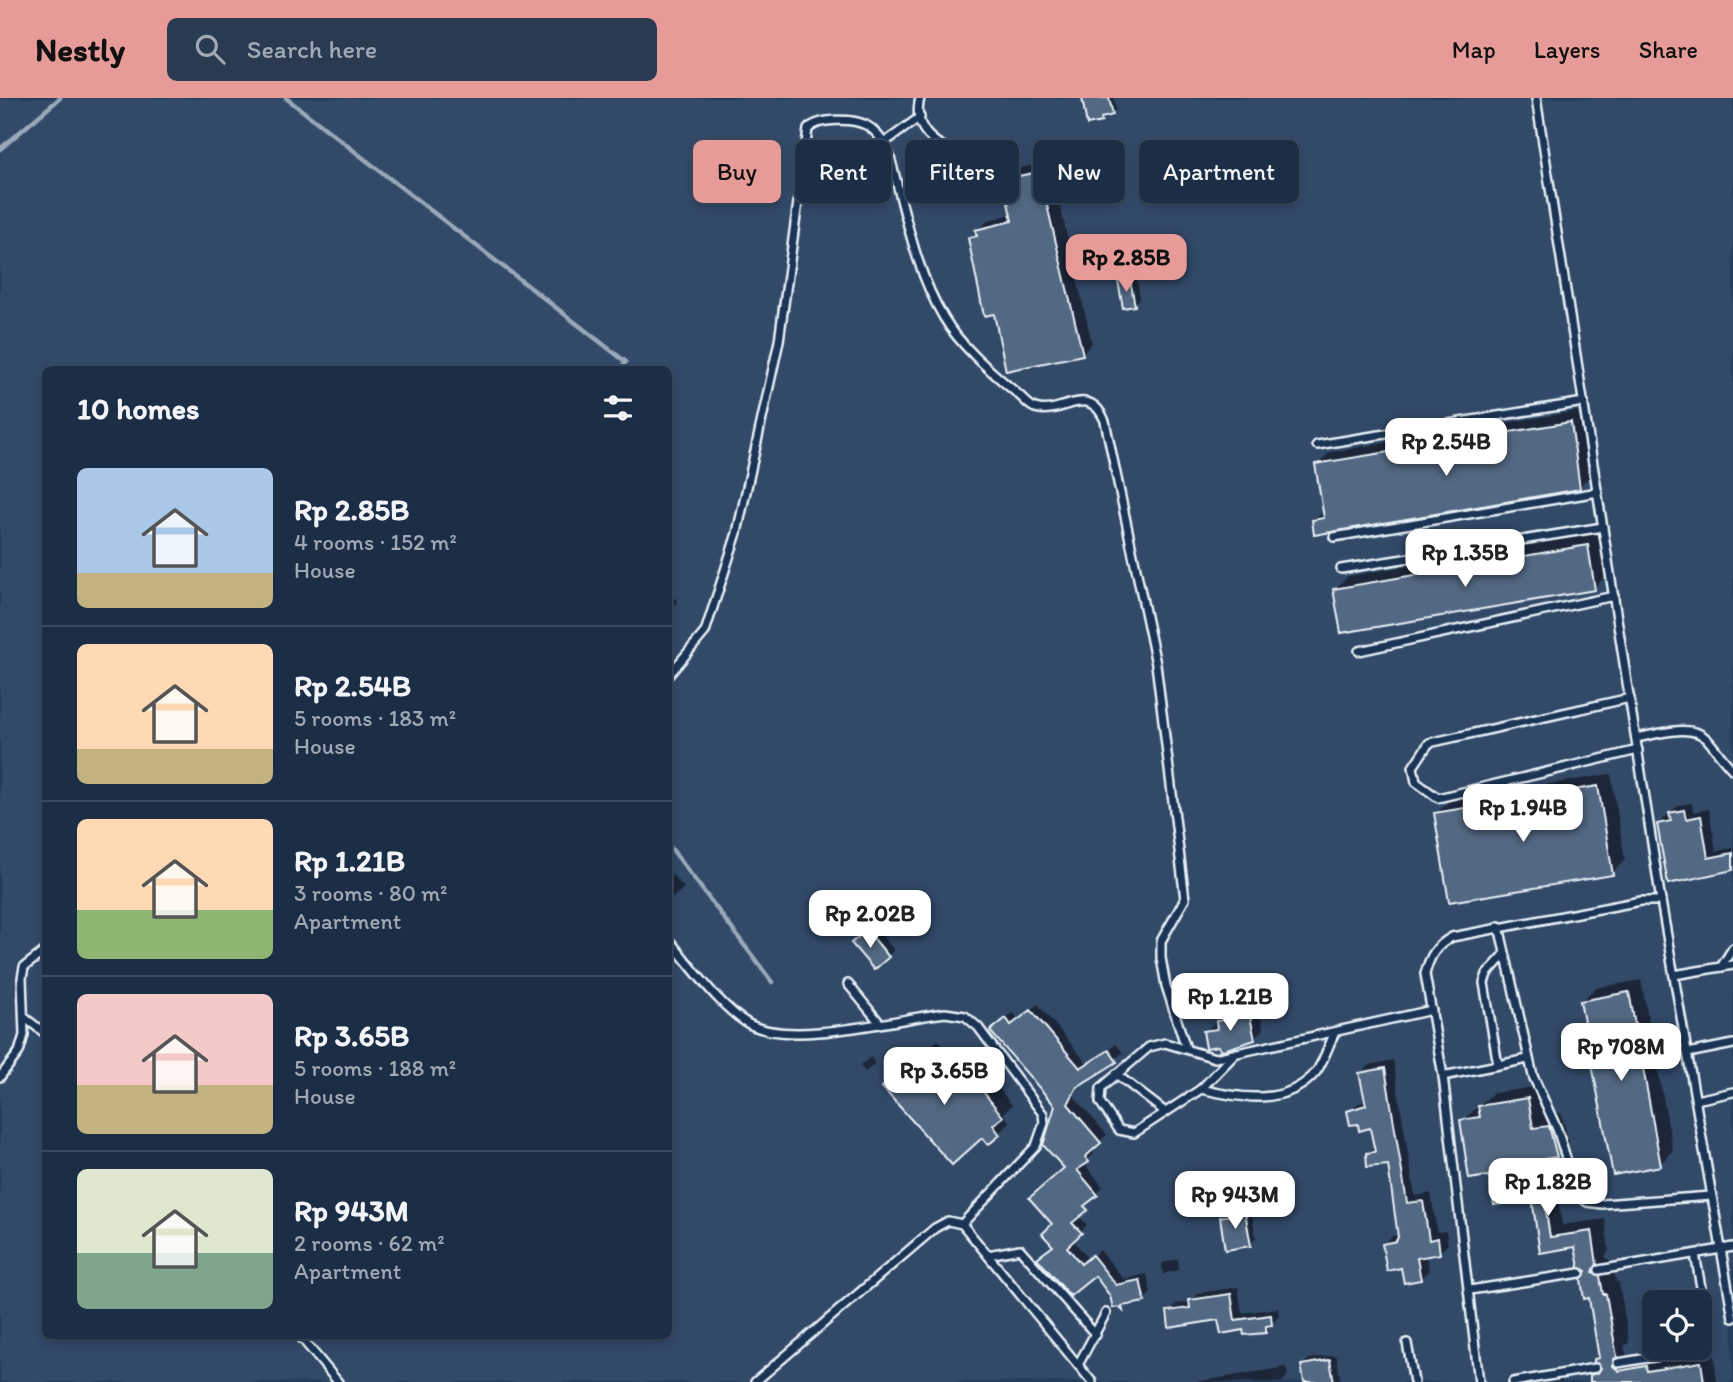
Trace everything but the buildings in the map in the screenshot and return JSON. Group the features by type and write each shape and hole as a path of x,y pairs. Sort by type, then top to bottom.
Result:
{"lane":[{"path":"920,98 920,117 925,135 931,140"},
{"path":"1536,98 1661,901 1719,1250 1733,1318"},
{"path":"888,140 920,117"},
{"path":"806,140 808,129 819,122 865,125 881,140"},
{"path":"891,166 928,285 944,320 990,370 1033,407 1044,410 1072,402 1090,403 1100,409 1105,421 1156,664 1185,899 1161,941 1161,958 1186,1048"},
{"path":"672,671 705,632 737,533 779,341 798,203"},
{"path":"1317,445 1584,402"},
{"path":"1334,537 1598,492"},
{"path":"1341,569 1603,527"},
{"path":"1359,651 1614,596"},
{"path":"1630,698 1429,743 1413,767 1416,782 1438,798 1638,750"},
{"path":"1636,738 1677,731 1696,732 1706,737 1733,770"},
{"path":"1479,1382 1469,1317 1470,1290 1443,1076 1425,974 1429,959 1438,945 1452,937 1641,901 1661,901"},
{"path":"1499,926 1528,1059 1557,1129 1577,1193 1587,1202 1602,1204 1711,1196"},
{"path":"672,944 733,1013 750,1025 773,1031 810,1033 945,1013 965,1016 978,1027 1038,1103 1044,1123 1036,1146 961,1224"},
{"path":"1721,967 1733,948"},
{"path":"0,1077 19,1052 24,1035 24,967 42,953"},
{"path":"1498,1065 1484,983 1487,974 1505,954"},
{"path":"1674,975 1733,965"},
{"path":"848,984 879,1022"},
{"path":"1236,1053 1201,1089 1134,1133 1119,1130 1100,1102 1101,1088 1149,1047 1165,1043 1215,1058 1236,1053 1335,1032 1432,1010"},
{"path":"25,1018 42,1031"},
{"path":"1201,1089 1240,1098 1288,1092 1317,1071 1335,1032"},
{"path":"1688,1053 1733,1044"},
{"path":"1443,1076 1528,1059"},
{"path":"1116,1074 1164,1111"},
{"path":"1696,1100 1733,1092"},
{"path":"755,1382 935,1228 948,1221 961,1224 1092,1382"},
{"path":"1599,1270 1733,1247"},
{"path":"988,1255 1020,1249 1096,1335"},
{"path":"1618,1363 1701,1349 1707,1341 1709,1332 1695,1254"},
{"path":"1470,1290 1580,1273"},
{"path":"1078,1365 1106,1313"},
{"path":"302,1339 338,1382"},
{"path":"1407,1343 1414,1382"},
{"path":"1513,1382 1595,1368"}],"shaded area":[{"path":"0,98 1733,98 1733,1382 0,1382"}],"waterway":[{"path":"0,149 60,98"},
{"path":"286,98 626,362 622,366"},
{"path":"672,849 772,982"}]}
